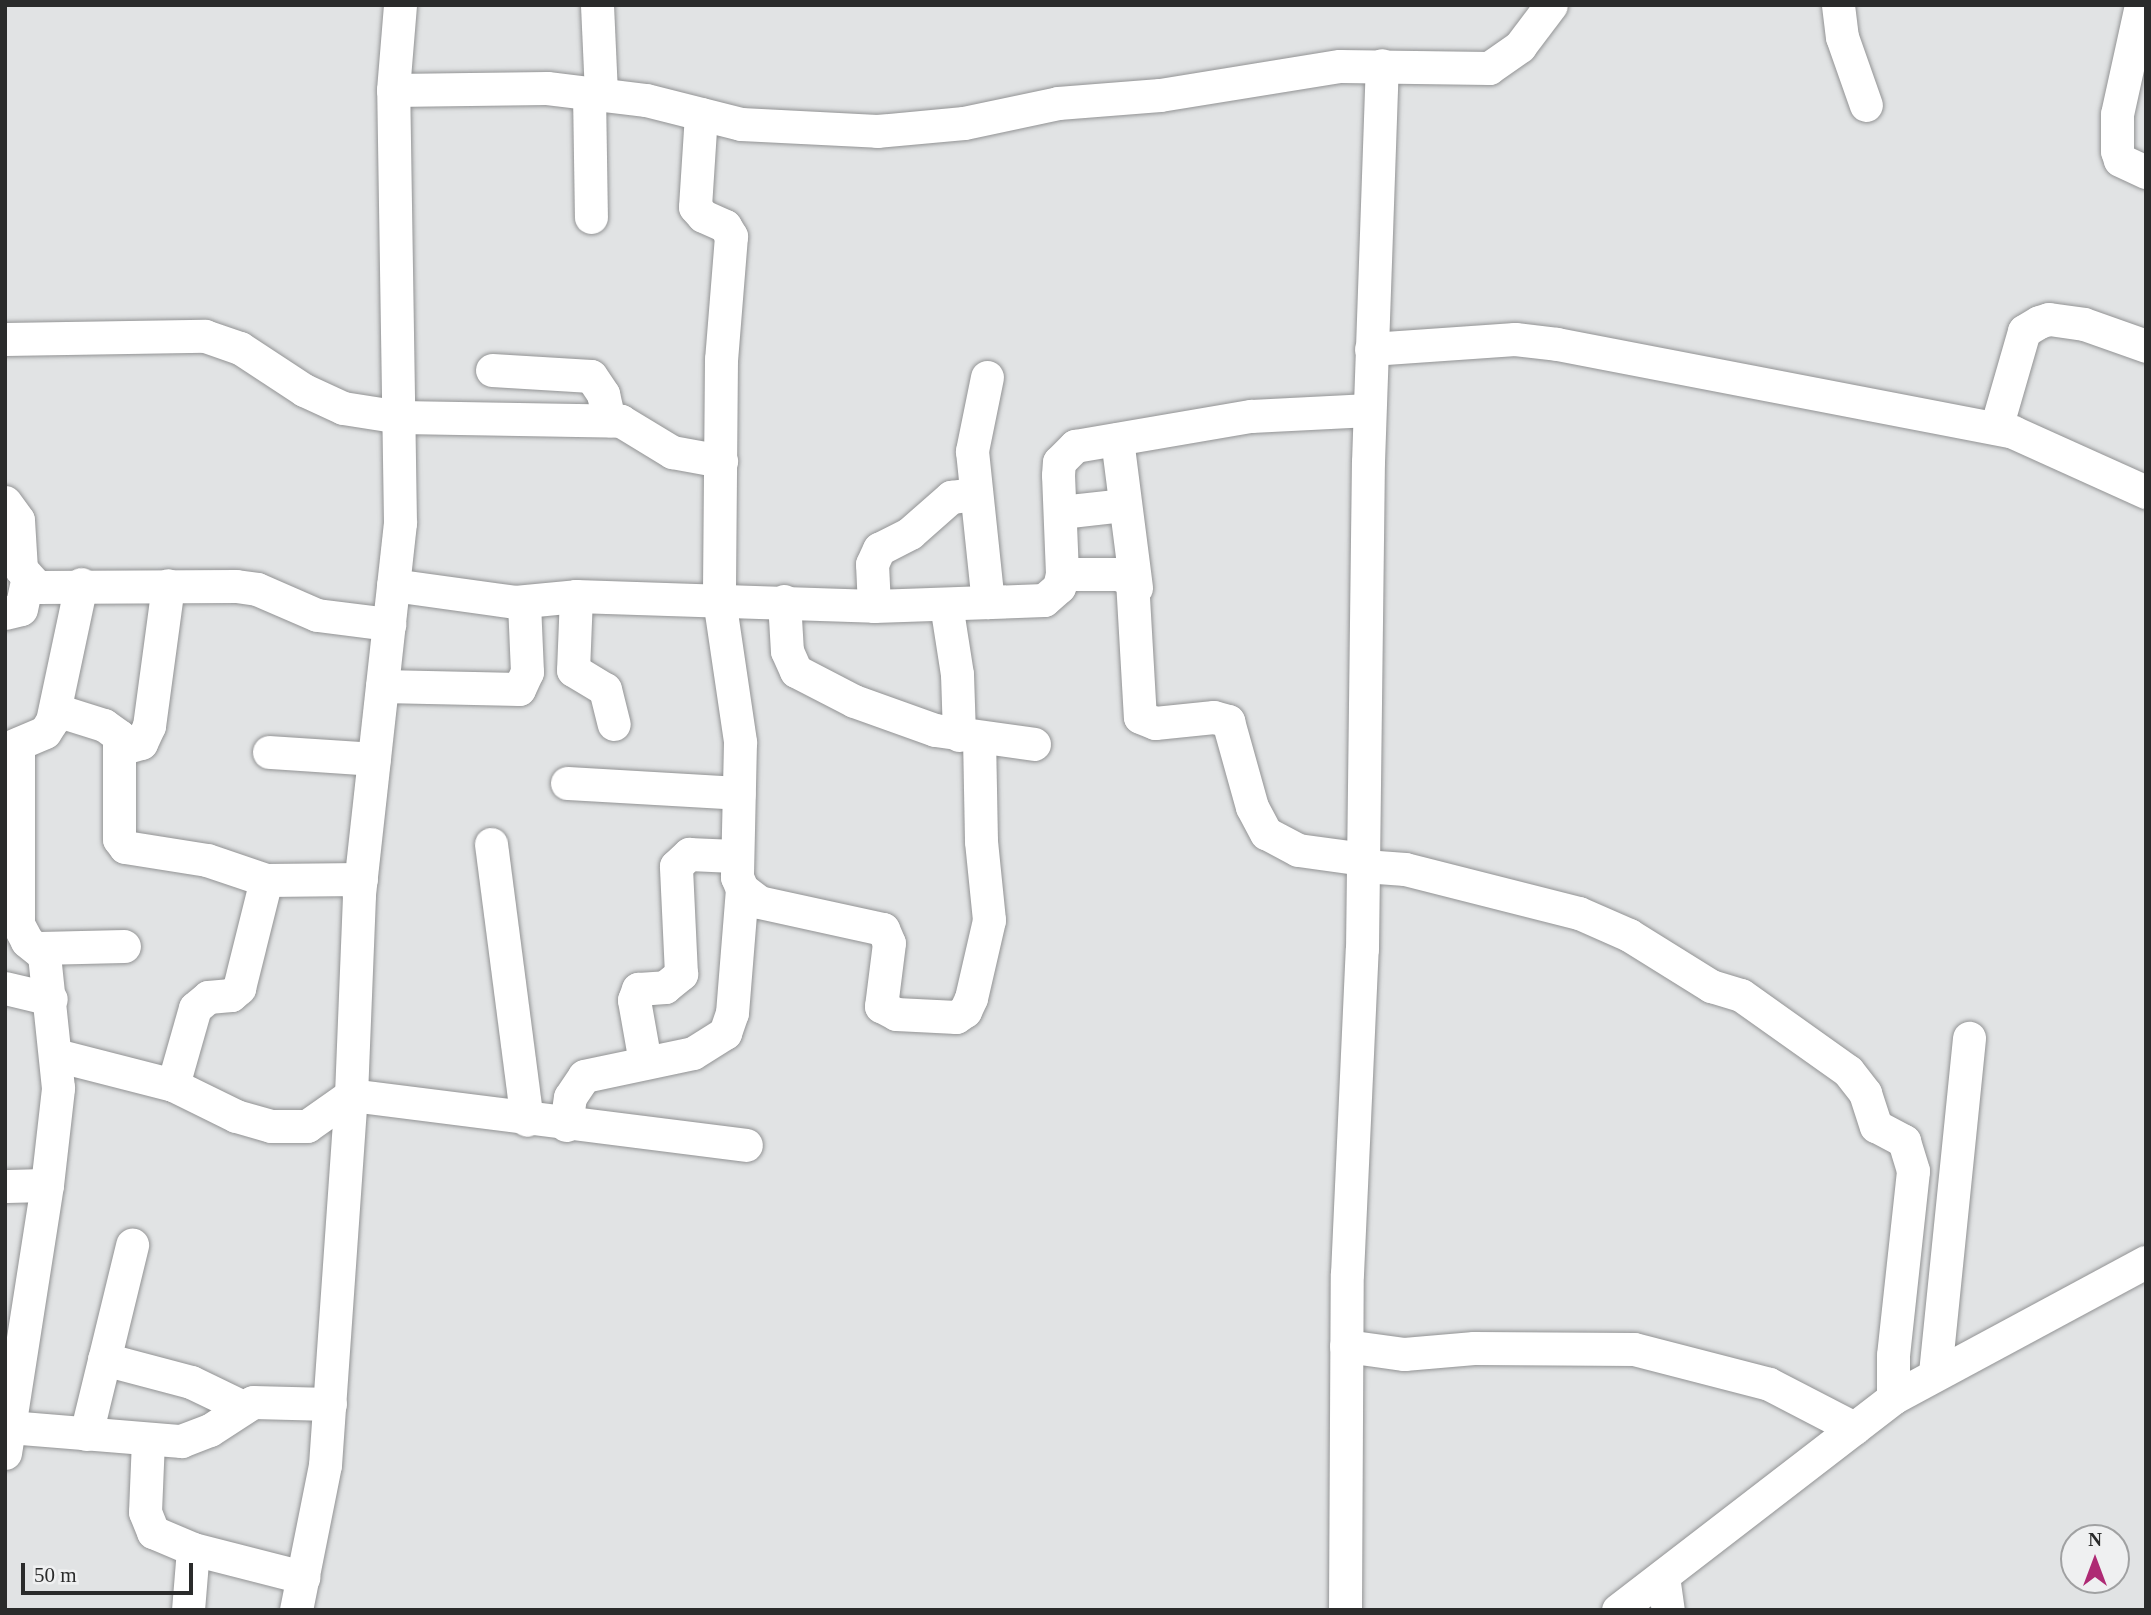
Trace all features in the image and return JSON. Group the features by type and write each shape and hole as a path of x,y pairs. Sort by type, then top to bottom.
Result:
{"street":[{"path":"148,1440 147,1522 164,1540 193,1549 301,1600 325,1465 351,1095 361,878 400,523 393,90 400,5"},
{"path":"591,216 597,5"},
{"path":"393,90 465,87 595,93 766,127 901,129 964,123 1058,103 1160,95 1340,66 1489,68 1520,46 1551,5"},
{"path":"1838,5 1842,37 1866,105"},
{"path":"2141,5 2139,52 2117,114 2117,151 2120,160 2146,172"},
{"path":"1345,1610 1346,1346 1364,862 1371,349 1382,65"},
{"path":"566,1125 570,1097 584,1076 704,1049 730,1023 742,889 734,856 738,793 738,711 727,668 719,599 722,330 731,236 725,226 703,216 695,207 701,114"},
{"path":"1996,428 2019,343 2049,319 2105,330 2146,346"},
{"path":"5,339 219,338 317,397 344,408 400,417 609,420 632,424 672,452 721,461"},
{"path":"1371,349 1536,341 1996,428 2026,436 2146,492"},
{"path":"492,370 591,376 603,394 609,420"},
{"path":"987,377 972,443 988,602"},
{"path":"393,584 524,602 576,596 874,606 1044,600 1059,587 1062,574 1058,475 1065,452 1075,446 1263,414 1370,410"},
{"path":"1117,439 1123,505 1136,588 1140,717 1155,723 1214,717 1228,721 1252,807 1266,833 1298,850 1405,869 1579,913 1629,935 1711,986 1741,995 1848,1071 1865,1093 1876,1126 1904,1141 1913,1171 1893,1355 1893,1398"},
{"path":"874,606 872,564 879,549 910,533 951,497 976,494"},
{"path":"5,502 18,520 18,556 27,580 21,609 5,613"},
{"path":"1061,512 1123,505"},
{"path":"1062,574 1125,575 1136,588"},
{"path":"27,580 37,587 168,584 257,589 317,615 389,624"},
{"path":"81,584 56,710 45,732 11,747 18,924 27,941 44,954 56,1055 57,1101 47,1185 18,1291 8,1424 148,1440 194,1437 241,1406 264,1400 330,1404"},
{"path":"120,749 141,743 149,726 168,584"},
{"path":"576,596 573,670 605,689 614,724"},
{"path":"784,601 787,651 796,671 853,701 969,736 1034,744"},
{"path":"382,686 519,689 527,672 524,602"},
{"path":"742,889 759,902 883,929 889,943 881,998 887,1011 956,1017 965,1011 989,920 969,736 946,604"},
{"path":"56,710 114,730 120,749 119,839 125,847 208,860 266,880 361,878"},
{"path":"269,752 374,759"},
{"path":"567,783 738,793"},
{"path":"491,844 527,1121"},
{"path":"645,1062 634,1000 638,989 665,987 681,974 676,866 689,854 734,856"},
{"path":"173,1085 195,1008 208,997 230,995 239,988 266,880"},
{"path":"38,948 124,946"},
{"path":"5,988 51,999"},
{"path":"1935,1373 1969,1038"},
{"path":"56,1055 173,1085 236,1116 283,1127 320,1121 351,1095 527,1121 746,1145"},
{"path":"5,1186 47,1185"},
{"path":"86,1434 132,1245"},
{"path":"1618,1610 1893,1398 1935,1373 2146,1262"},
{"path":"1346,1346 1404,1354 1474,1348 1634,1349 1719,1375 1769,1384 1854,1428"},
{"path":"104,1359 191,1382 241,1406"},
{"path":"188,1610 193,1549"},
{"path":"1663,1576 1668,1610"}]}
